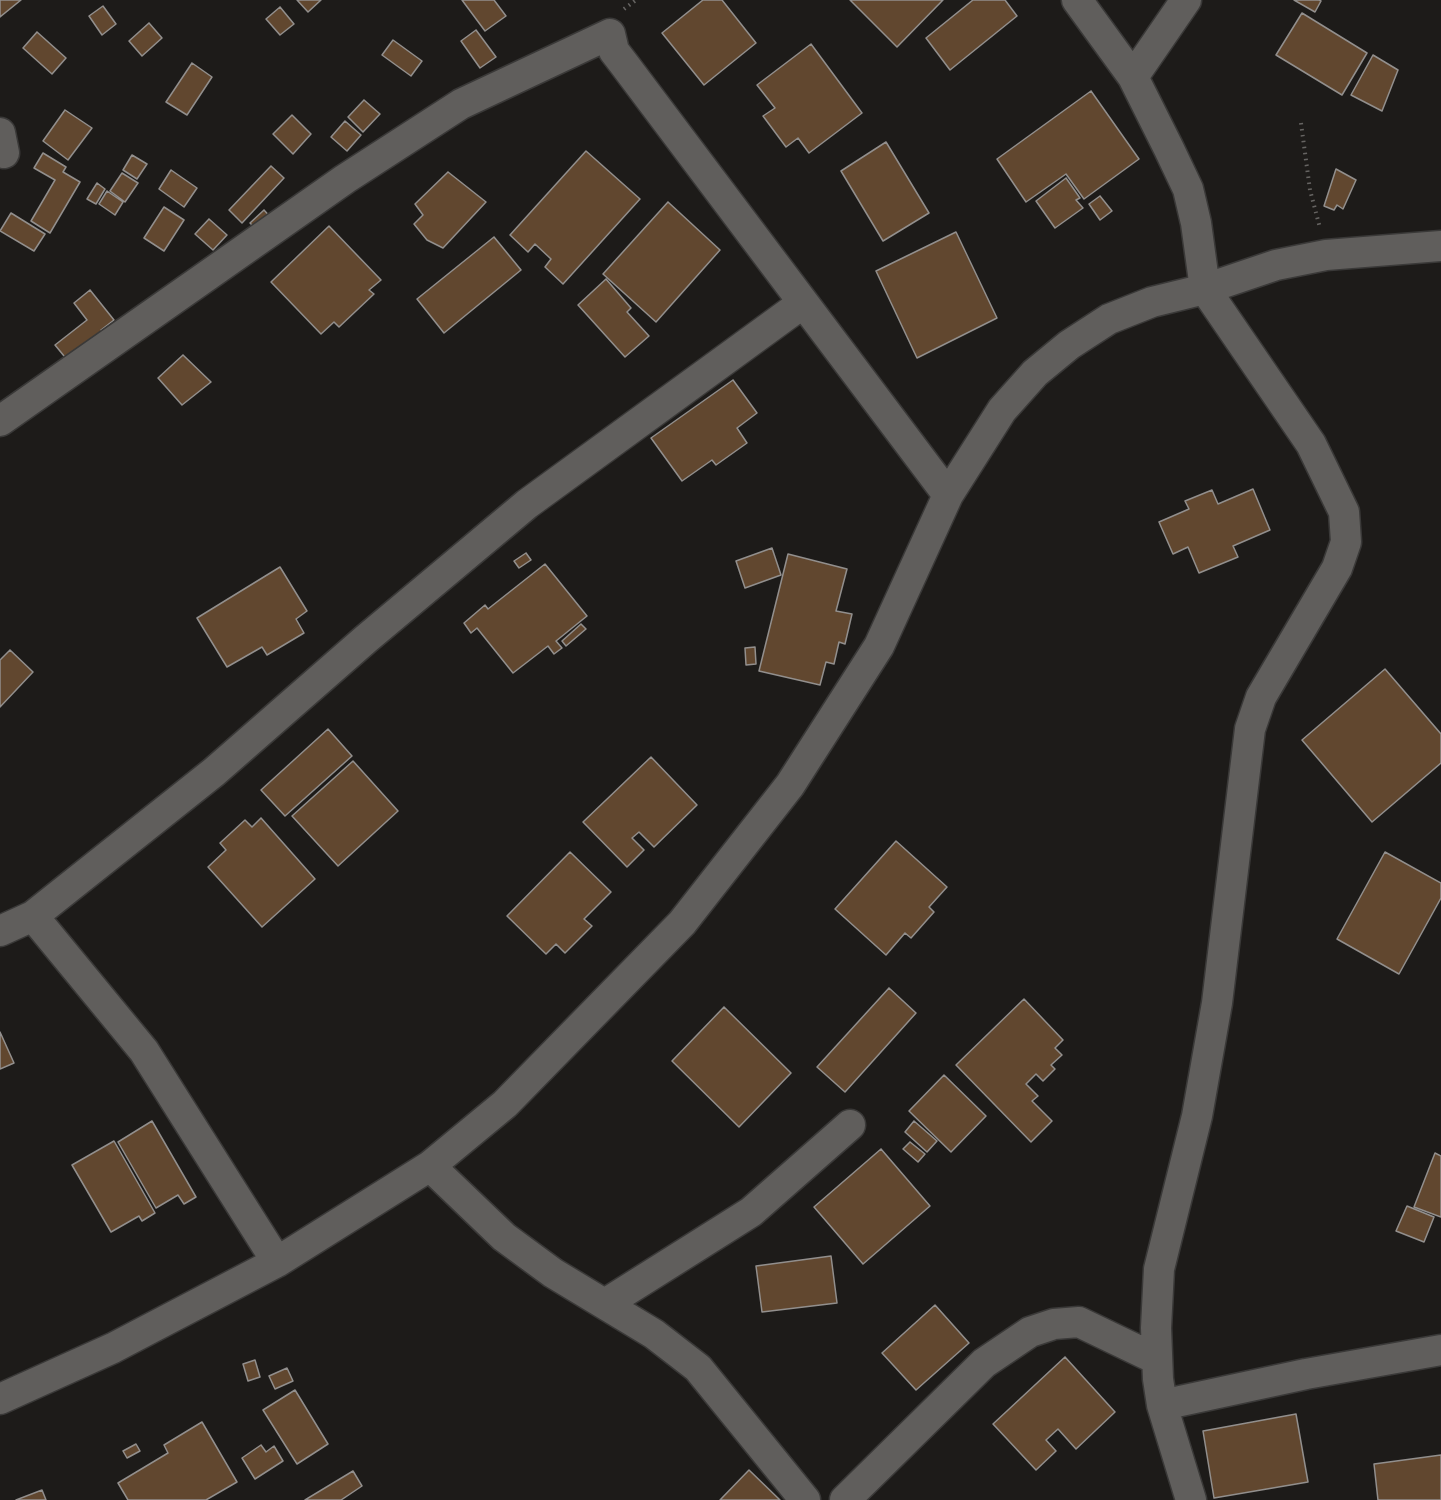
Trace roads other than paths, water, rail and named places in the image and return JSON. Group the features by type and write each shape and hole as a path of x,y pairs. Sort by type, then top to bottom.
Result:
{"street":[{"path":"1077,0 1133,77 1188,189 1205,289 1311,444 1344,512 1346,542 1337,568 1261,697 1250,729 1217,1003 1197,1116 1159,1269 1156,1359 1162,1405 1191,1500"},
{"path":"1133,77 1186,0"},
{"path":"0,421 345,179 461,104 610,34 615,51 624,64 948,495"},
{"path":"0,1399 113,1348 277,1262 430,1166 505,1104 682,922 790,785 879,646 948,495 1002,410 1035,373 1069,345 1120,314 1152,302 1205,289 1276,265 1326,255 1441,246"},
{"path":"0,931 33,916 214,772 527,504 803,303"},
{"path":"33,916 144,1051 277,1262"},
{"path":"605,1304 751,1212 850,1125"},
{"path":"430,1166 504,1237 553,1273 654,1334 698,1368 805,1500"},
{"path":"845,1500 984,1363 1030,1332 1054,1324 1079,1322 1156,1359"},
{"path":"1162,1405 1306,1374 1441,1350"}]}
